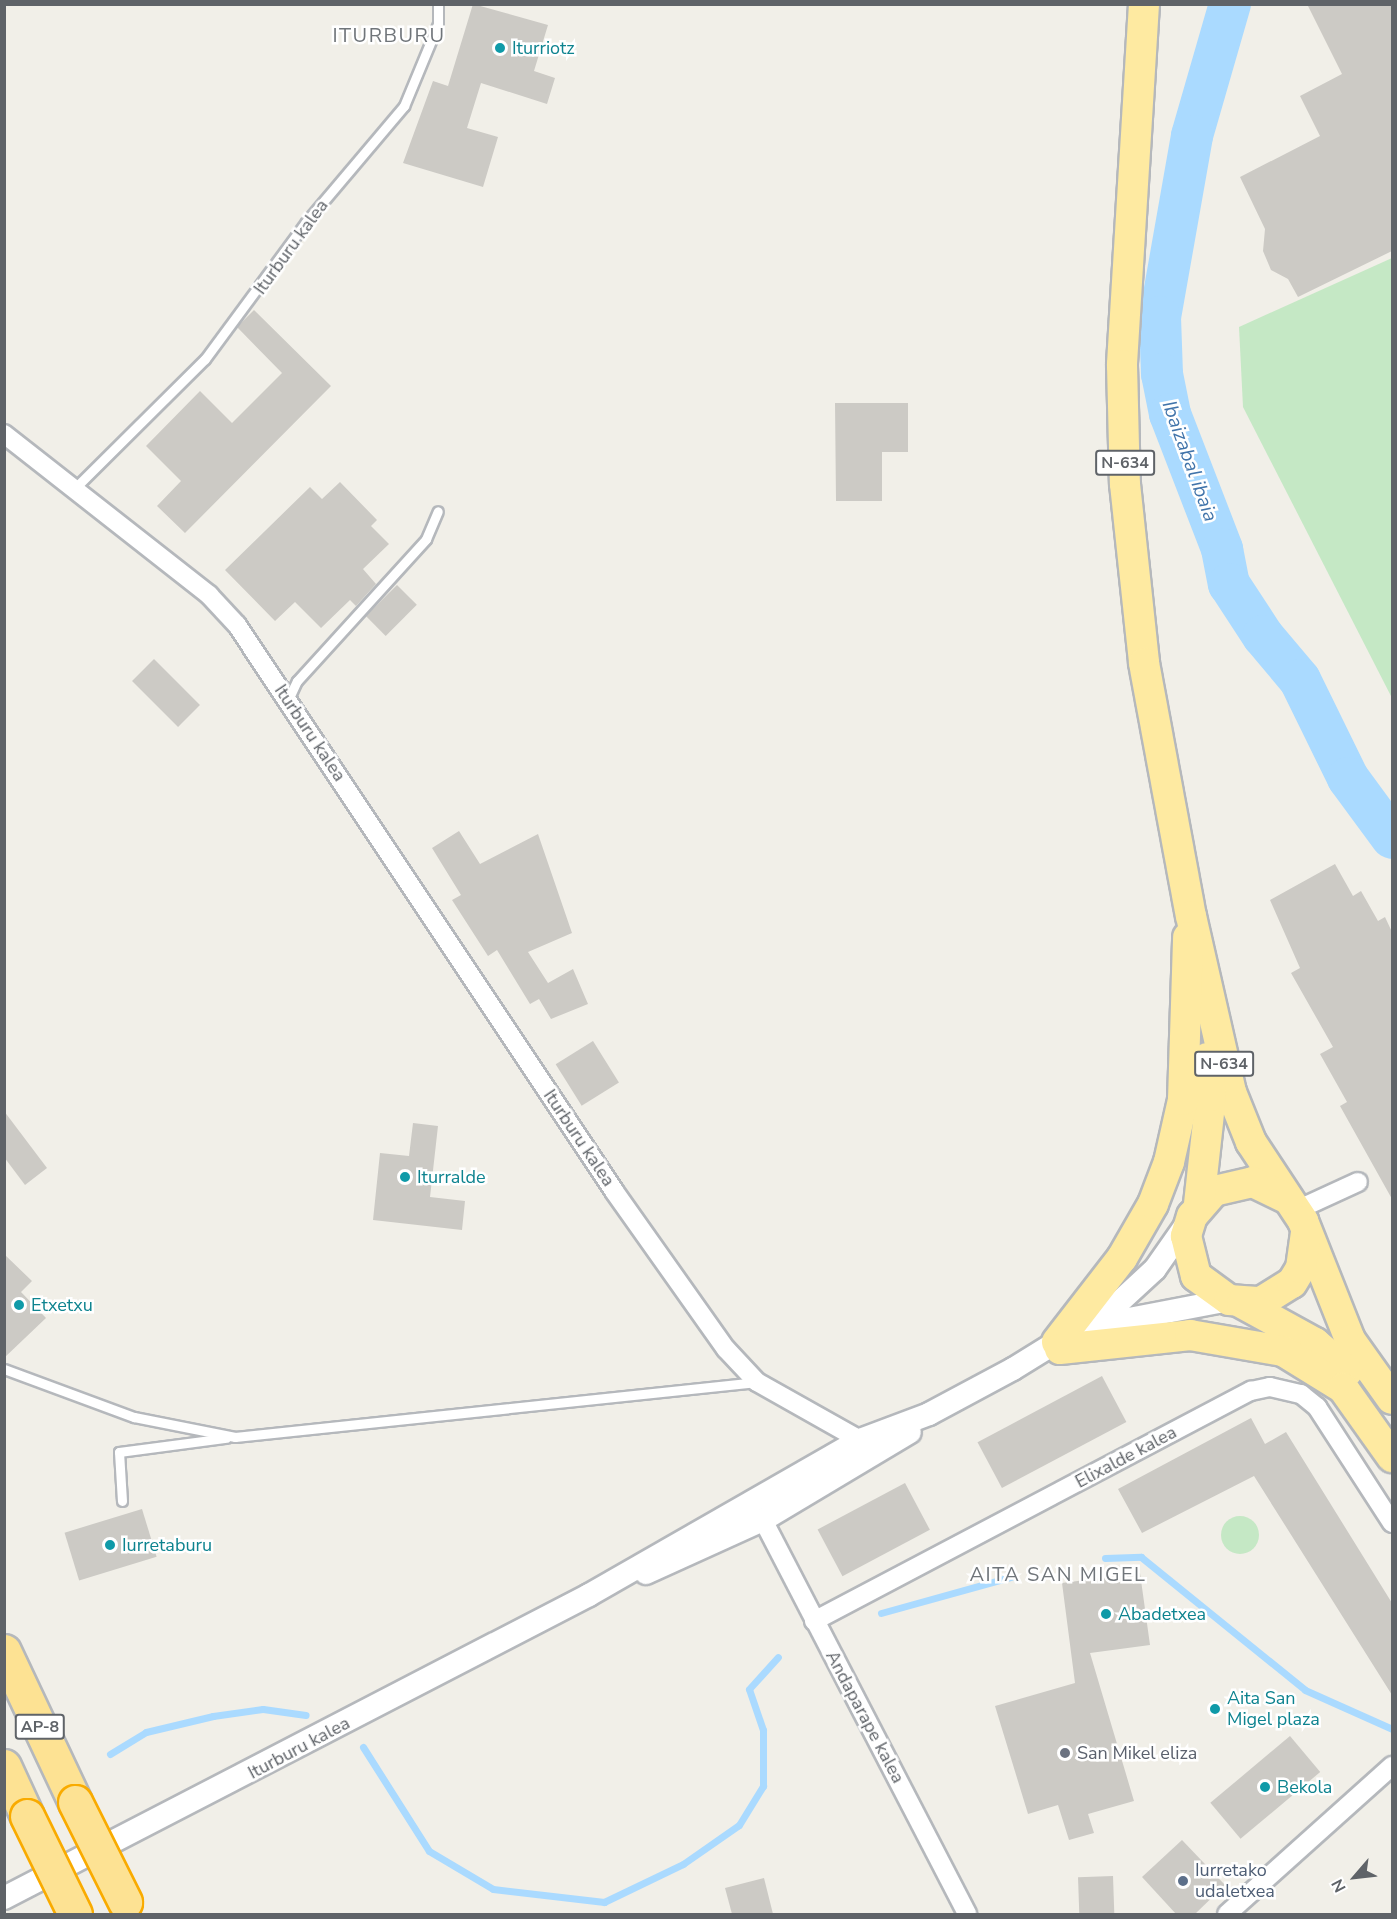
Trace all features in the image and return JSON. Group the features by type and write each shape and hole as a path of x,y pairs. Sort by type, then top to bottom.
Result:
{"highway":[{"name":"N-634","path":"1144,4 1122,364 1125,484 1144,663 1191,916 1231,1092 1251,1142 1297,1214 1350,1340 1392,1399"},
{"name":"N-634","path":"1191,916 1211,1096 1188,1257 1210,1291 1236,1302 1336,1359 1392,1432"},
{"path":"1058,1346 1122,1258 1153,1204 1169,1162 1183,1100 1187,1043 1183,966 1191,916"},
{"path":"1196,1210 1214,1191 1253,1182 1297,1214 1304,1259 1292,1283 1277,1295 1236,1302"},
{"path":"1058,1346 1190,1335 1282,1351 1343,1388 1392,1457"},
{"name":"AP-8","path":"4,1651 128,1908"},
{"path":"4,1766 75,1914"}],"street":[{"name":"Iturburu kalea","path":"4,434 209,595 288,700 614,1191 726,1349 758,1382 860,1440"},
{"path":"1297,1214 1358,1182"},
{"path":"1058,1346 1116,1306 1155,1269 1196,1210"},
{"path":"588,1595 860,1440 929,1414 1058,1346 1129,1319 1236,1302"},
{"name":"Elixalde kalea","path":"814,1621 1251,1391 1270,1387 1300,1394 1317,1407 1392,1523"},
{"path":"588,1595 763,1520 904,1435 929,1414"},
{"path":"860,1440 904,1435"},
{"path":"763,1520 772,1503 814,1476 829,1458"},
{"path":"652,1557 679,1551 737,1522 763,1520"},
{"name":"Andaparape kalea","path":"763,1520 967,1914"},
{"name":"Iturburu kalea","path":"6,1897 588,1595"},
{"path":"1227,1914 1392,1766"}],"lane":[{"name":"Iturburu kalea","path":"75,488 205,359 306,222 404,106 438,24 438,4"},
{"path":"288,700 297,681 426,539 438,511"},
{"path":"4,1369 134,1417 235,1437"},
{"path":"122,1501 119,1452 235,1437 758,1382"}],"green space":[{"path":"1392,258 1392,698 1243,407 1239,327"},
{"path":"1240,1516 1247,1517 1253,1522 1258,1528 1258,1542 1253,1548 1247,1553 1240,1554 1233,1553 1227,1548 1222,1542 1221,1535 1222,1528 1227,1522 1233,1517"}],"building":[{"name":"Iturriotz","path":"473,4 548,25 534,71 555,78 547,104 481,83 467,128 498,137 483,187 403,163 433,81 448,86"},
{"path":"1307,4 1392,4 1392,251 1298,297 1288,279 1271,270 1263,251 1265,229 1240,177 1320,136 1300,96 1342,74"},
{"path":"254,310 331,386 185,533 157,506 181,481 146,446 200,391 232,423 282,373 237,327"},
{"path":"835,403 908,403 908,452 882,452 882,501 836,501"},
{"path":"340,482 377,520 371,526 389,544 363,569 376,584 356,606 350,600 321,628 295,602 275,621 225,570 310,487 322,499"},
{"path":"397,585 417,605 386,636 366,616"},
{"path":"154,659 200,705 178,727 132,681"},
{"path":"459,831 480,864 538,834 572,933 528,952 548,983 573,969 588,1004 551,1019 539,999 530,1004 497,950 488,956 452,900 461,895 432,848"},
{"path":"1335,864 1353,896 1361,891 1378,921 1385,917 1392,932 1392,1199 1340,1106 1347,1102 1320,1054 1333,1047 1291,973 1300,968 1270,900"},
{"path":"593,1041 619,1083 582,1106 556,1064"},
{"path":"4,1111 47,1168 25,1185 4,1157"},
{"name":"Iturralde","path":"413,1123 438,1126 430,1197 465,1201 462,1230 373,1220 380,1153 409,1156"},
{"name":"Etxetxu","path":"4,1254 32,1281 21,1292 46,1318 4,1358"},
{"path":"1102,1376 1126,1422 1002,1488 978,1442"},
{"path":"1251,1418 1265,1444 1286,1432 1392,1603 1392,1695 1254,1476 1142,1533 1118,1489"},
{"path":"905,1483 930,1530 842,1576 818,1529"},
{"name":"Iurretaburu","path":"142,1509 157,1557 79,1580 65,1533"},
{"name":"San Mikel eliza","path":"1140,1573 1150,1645 1090,1653 1134,1801 1088,1814 1094,1833 1069,1840 1058,1805 1028,1814 995,1706 1075,1683 1062,1583"},
{"name":"Bekola","path":"1290,1736 1320,1772 1241,1839 1210,1803"},
{"name":"Iurretako udaletxea","path":"1182,1840 1225,1885 1195,1914 1176,1914 1142,1877"},
{"path":"1113,1876 1114,1914 1079,1914 1078,1877"},
{"path":"764,1878 773,1914 732,1914 725,1888"}],"waterway":[{"name":"Ibaizabal ibaia","path":"1230,4 1192,136 1160,317 1162,374 1170,414 1222,549 1229,584 1263,636 1300,680 1348,778 1392,838"},
{"path":"1105,1558 1141,1557 1305,1690 1392,1729"},
{"path":"881,1613 1011,1577"},
{"path":"363,1747 429,1851 493,1889 604,1902 683,1864 739,1825 763,1786 763,1730 749,1689 778,1657"},
{"path":"110,1754 146,1732 213,1716 263,1709 306,1715"}],"place":[{"name":"Iturriotz","path":"500,48"},
{"name":"Iturralde","path":"405,1177"},
{"name":"Etxetxu","path":"19,1305"},
{"name":"Iurretaburu","path":"110,1545"},
{"name":"Abadetxea","path":"1106,1614"},
{"name":"Aita San Migel plaza","path":"1215,1709"},
{"name":"San Mikel eliza","path":"1065,1753"},
{"name":"Bekola","path":"1265,1787"},
{"name":"Iurretako udaletxea","path":"1183,1881"}],"district":[{"name":"ITURBURU","path":"389,35"},
{"name":"AITA SAN MIGEL","path":"1058,1574"}]}
